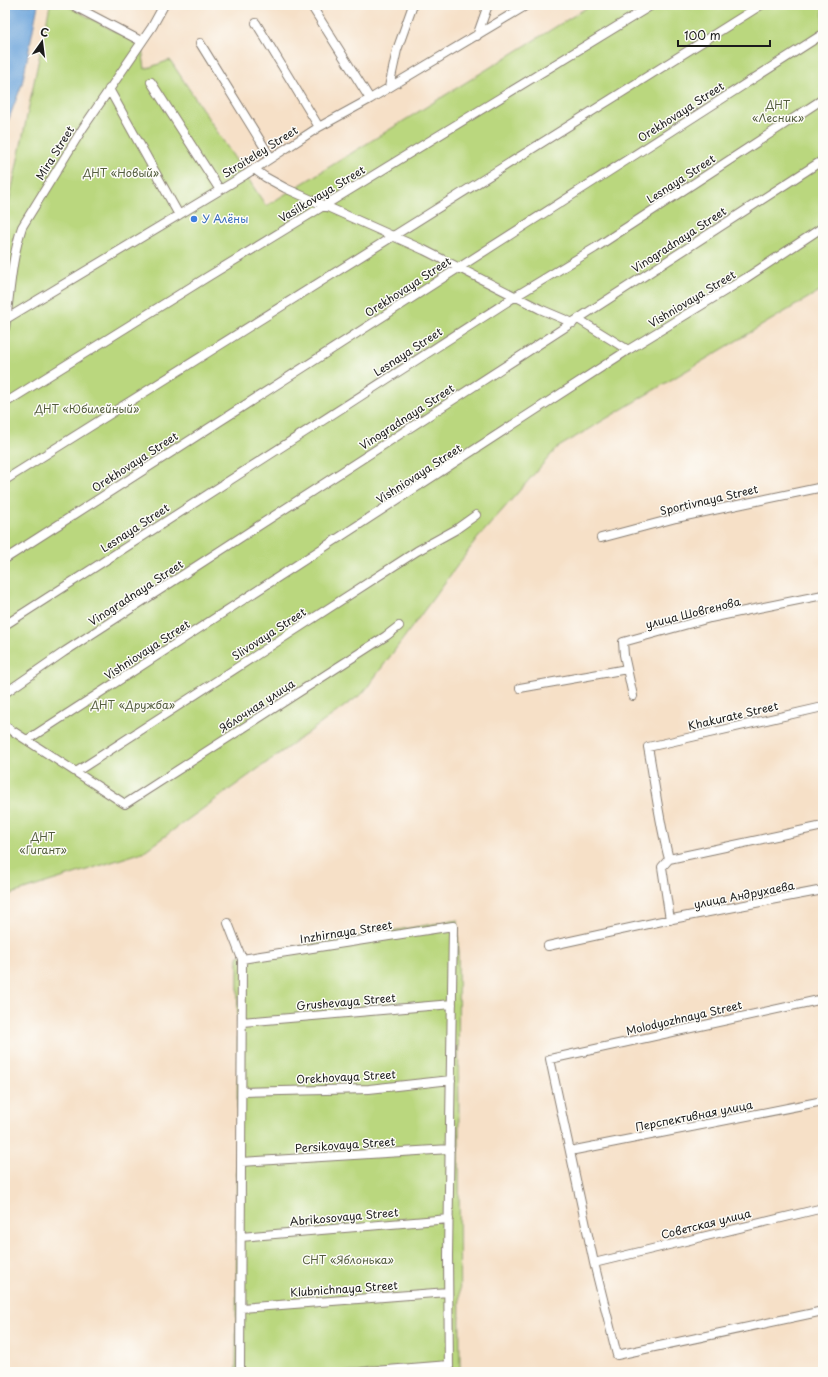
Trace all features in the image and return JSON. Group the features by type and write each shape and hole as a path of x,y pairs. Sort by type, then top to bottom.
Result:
{"street":[{"name":"Mira Street","path":"6,324 15,252 22,227 109,89 152,27 164,5"},
{"path":"311,5 370,99"},
{"path":"389,87 397,50 413,5"},
{"path":"477,36 488,5"},
{"name":"Stroiteley Street","path":"6,324 319,127 477,36 526,5"},
{"name":"Vasilkovaya Street","path":"5,404 652,5"},
{"path":"5,480 761,5"},
{"path":"76,6 141,41"},
{"path":"256,24 319,127"},
{"name":"Orekhovaya Street","path":"5,559 823,34"},
{"path":"200,43 271,158"},
{"path":"151,82 220,190"},
{"path":"109,89 179,215"},
{"name":"Lesnaya Street","path":"5,625 516,296 596,248 823,99"},
{"name":"Vinogradnaya Street","path":"5,693 64,652 823,160"},
{"path":"254,169 285,188 459,267 540,309 575,321 628,350"},
{"name":"Vishniovaya Street","path":"27,740 628,350 746,278 823,227"},
{"name":"Sportivnaya Street","path":"600,538 676,518 823,487"},
{"name":"Slivovaya Street","path":"76,772 417,551 455,530 476,515"},
{"name":"улица Шовгенова","path":"633,696 623,642 710,618 823,595"},
{"name":"Яблочная улица","path":"76,772 125,804 386,636 399,626"},
{"path":"520,688 627,669"},
{"name":"Khakurate Street","path":"669,859 661,827 659,804 648,747 823,707"},
{"path":"5,726 76,772"},
{"path":"670,920 662,866 669,859 823,826"},
{"name":"улица Андрухаева","path":"548,946 823,890"},
{"path":"228,923 242,959 240,1372"},
{"name":"Inzhirnaya Street","path":"242,959 453,926 452,1004"},
{"name":"Molodyozhnaya Street","path":"570,1151 550,1059 823,999"},
{"path":"362,1372 449,1368 448,1292 452,1004"},
{"name":"Grushevaya Street","path":"242,1022 452,1004"},
{"name":"Orekhovaya Street","path":"242,1092 369,1089 451,1080"},
{"name":"Перспективная улица","path":"570,1151 823,1101"},
{"name":"Persikovaya Street","path":"242,1162 450,1149"},
{"path":"570,1151 594,1263 617,1355 823,1311"},
{"name":"Советская улица","path":"594,1263 823,1208"},
{"name":"Abrikosovaya Street","path":"241,1237 449,1219"},
{"name":"Klubnichnaya Street","path":"241,1308 448,1292"}],"green space":[{"path":"50,5 66,5 133,41 141,41 145,69 170,60 266,206 591,5 823,5 823,289 557,448 477,539 363,693 143,852 5,896 5,222"},
{"name":"СНТ «Яблонька»","path":"458,920 460,1372 236,1372 238,956"}],"water":[{"path":"5,5 38,5 22,84 5,133"}],"place":[{"name":"У Алёны","path":"194,219"}],"park label":[{"name":"ДНТ «Лесник»","path":"778,111"},
{"name":"ДНТ «Новый»","path":"121,173"},
{"name":"ДНТ «Юбилейный»","path":"87,409"},
{"name":"ДНТ «Дружба»","path":"133,705"},
{"name":"ДНТ «Гигант»","path":"43,843"}]}
